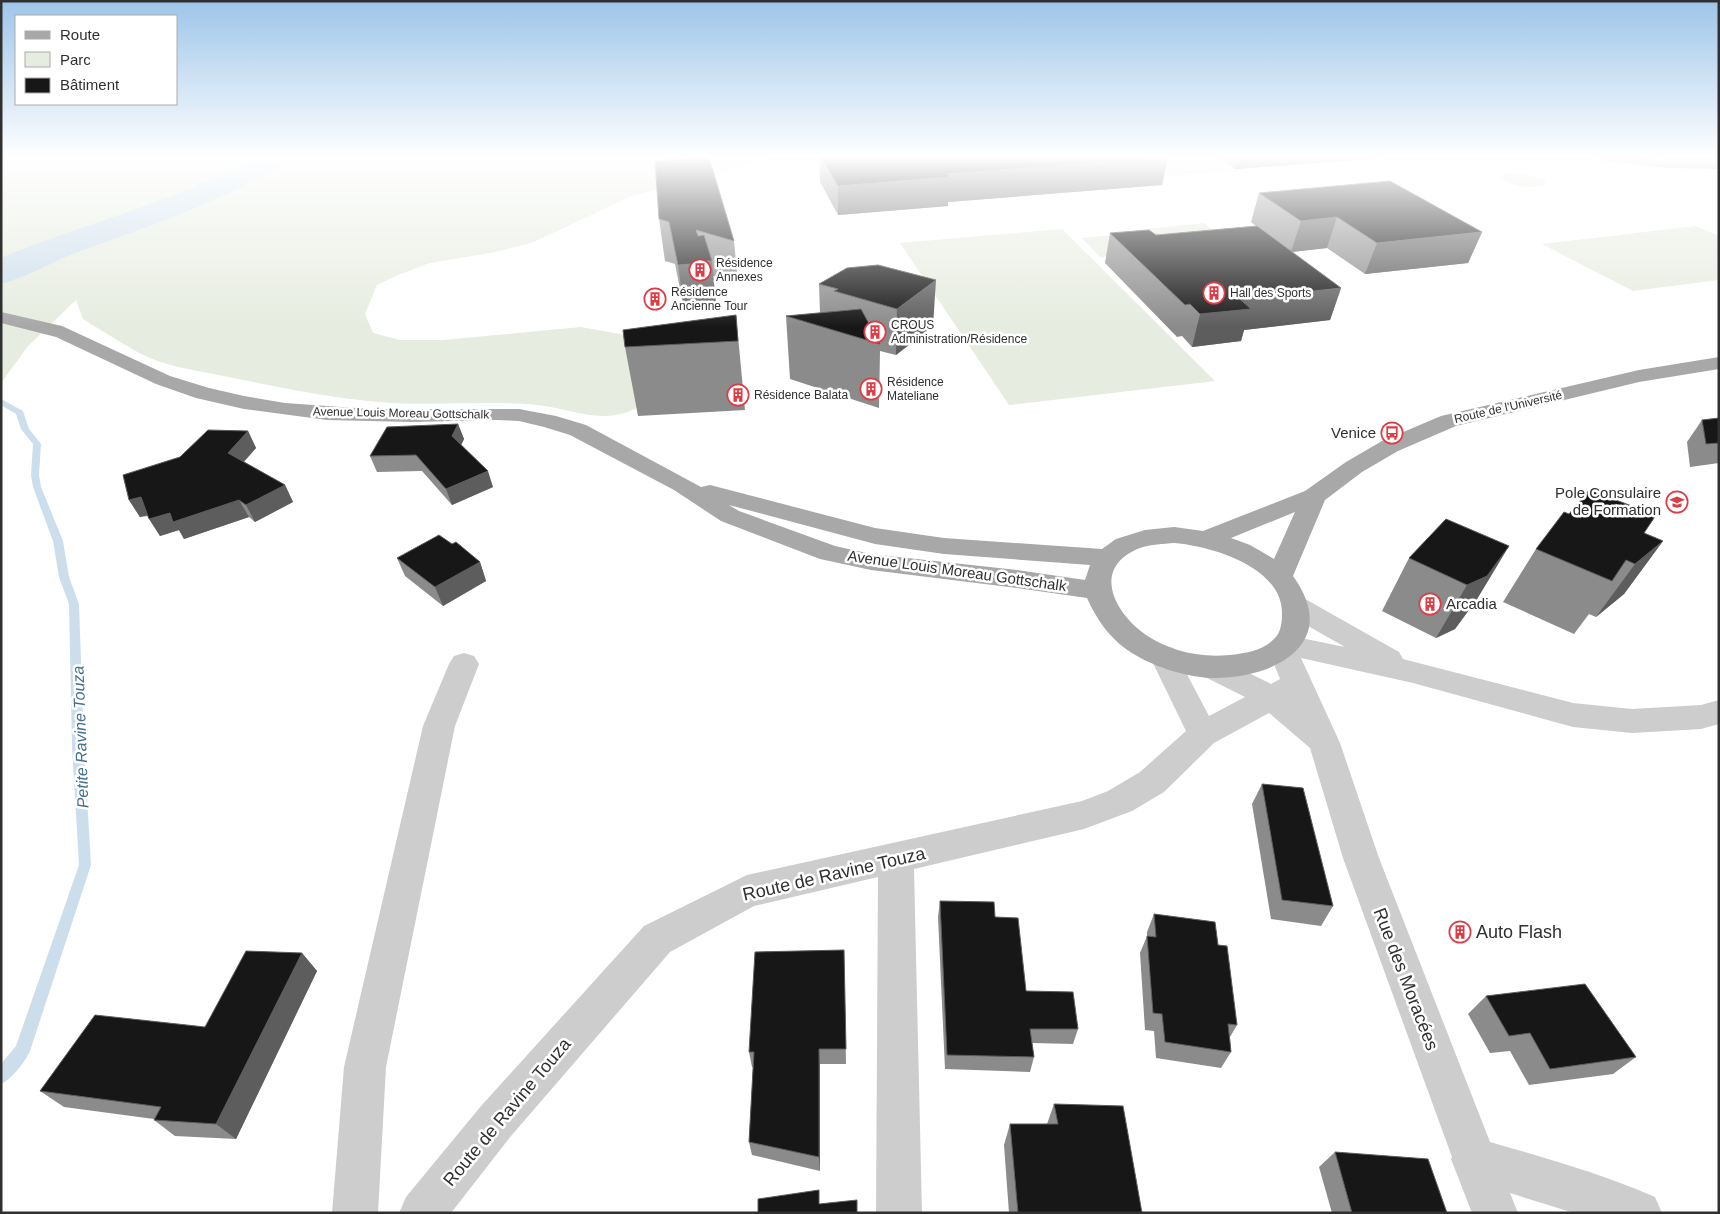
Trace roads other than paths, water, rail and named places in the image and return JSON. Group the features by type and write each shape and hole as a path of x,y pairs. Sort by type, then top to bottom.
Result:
{"main road":[{"name":"Avenue Louis Moreau Gottschalk","path":"1,317 61,332 162,380 206,394 267,407 319,414 519,415 548,421 578,430 682,485 730,516 829,553 871,562 1017,578 1097,591"},
{"name":"Route de l'Université","path":"1206,539 1314,496 1354,466 1390,446 1449,421 1639,376 1719,363"},
{"name":"Avenue Louis Moreau Gottschalk","path":"682,485 875,536 944,546 1107,558"},
{"name":"Route de l'Université","path":"1279,577 1314,496"},
{"path":"1174,535 1206,539 1247,554 1264,564 1279,577 1290,591 1297,606 1296,627 1284,647 1266,658 1246,664 1211,667 1164,655 1138,642 1117,626 1104,609 1097,591 1098,573 1107,558 1120,548 1137,540 1154,536 1174,535"}],"street":[{"path":"1297,606 1412,672"},
{"path":"1284,647 1412,672 1573,715 1632,721 1701,717 1719,712"},
{"name":"Rue des Moracées","path":"1284,647 1324,743 1361,858 1473,1159 1495,1213"},
{"path":"1164,655 1203,734"},
{"path":"355,1213 365,1067 438,726 464,664"},
{"path":"1211,667 1271,697 1324,743"},
{"name":"Route de Ravine Touza","path":"422,1213 496,1121 657,939 746,891 1084,815 1120,801 1152,782 1203,734 1298,684"},
{"path":"896,858 899,1213"},
{"path":"1473,1159 1566,1187 1639,1213"}],"waterway":[{"path":"1,272 61,246 152,214"},
{"name":"Petite Ravine Touza","path":"1,401 20,413 25,429 37,444 35,475 37,487 58,541 64,577 74,604 78,746 85,865 22,1051 1,1076"}],"place":[{"name":"Résidence Annexes","path":"700,270"},
{"name":"Hall des Sports","path":"1214,293"},
{"name":"Résidence Ancienne Tour","path":"655,299"},
{"name":"CROUS Administration/Résidence","path":"875,332"},
{"name":"Résidence Mateliane","path":"871,389"},
{"name":"Résidence Balata","path":"738,395"},
{"name":"Venice","path":"1392,433"},
{"name":"Pole Consulaire de Formation","path":"1677,502"},
{"name":"Arcadia","path":"1430,604"},
{"name":"Auto Flash","path":"1460,932"}]}
